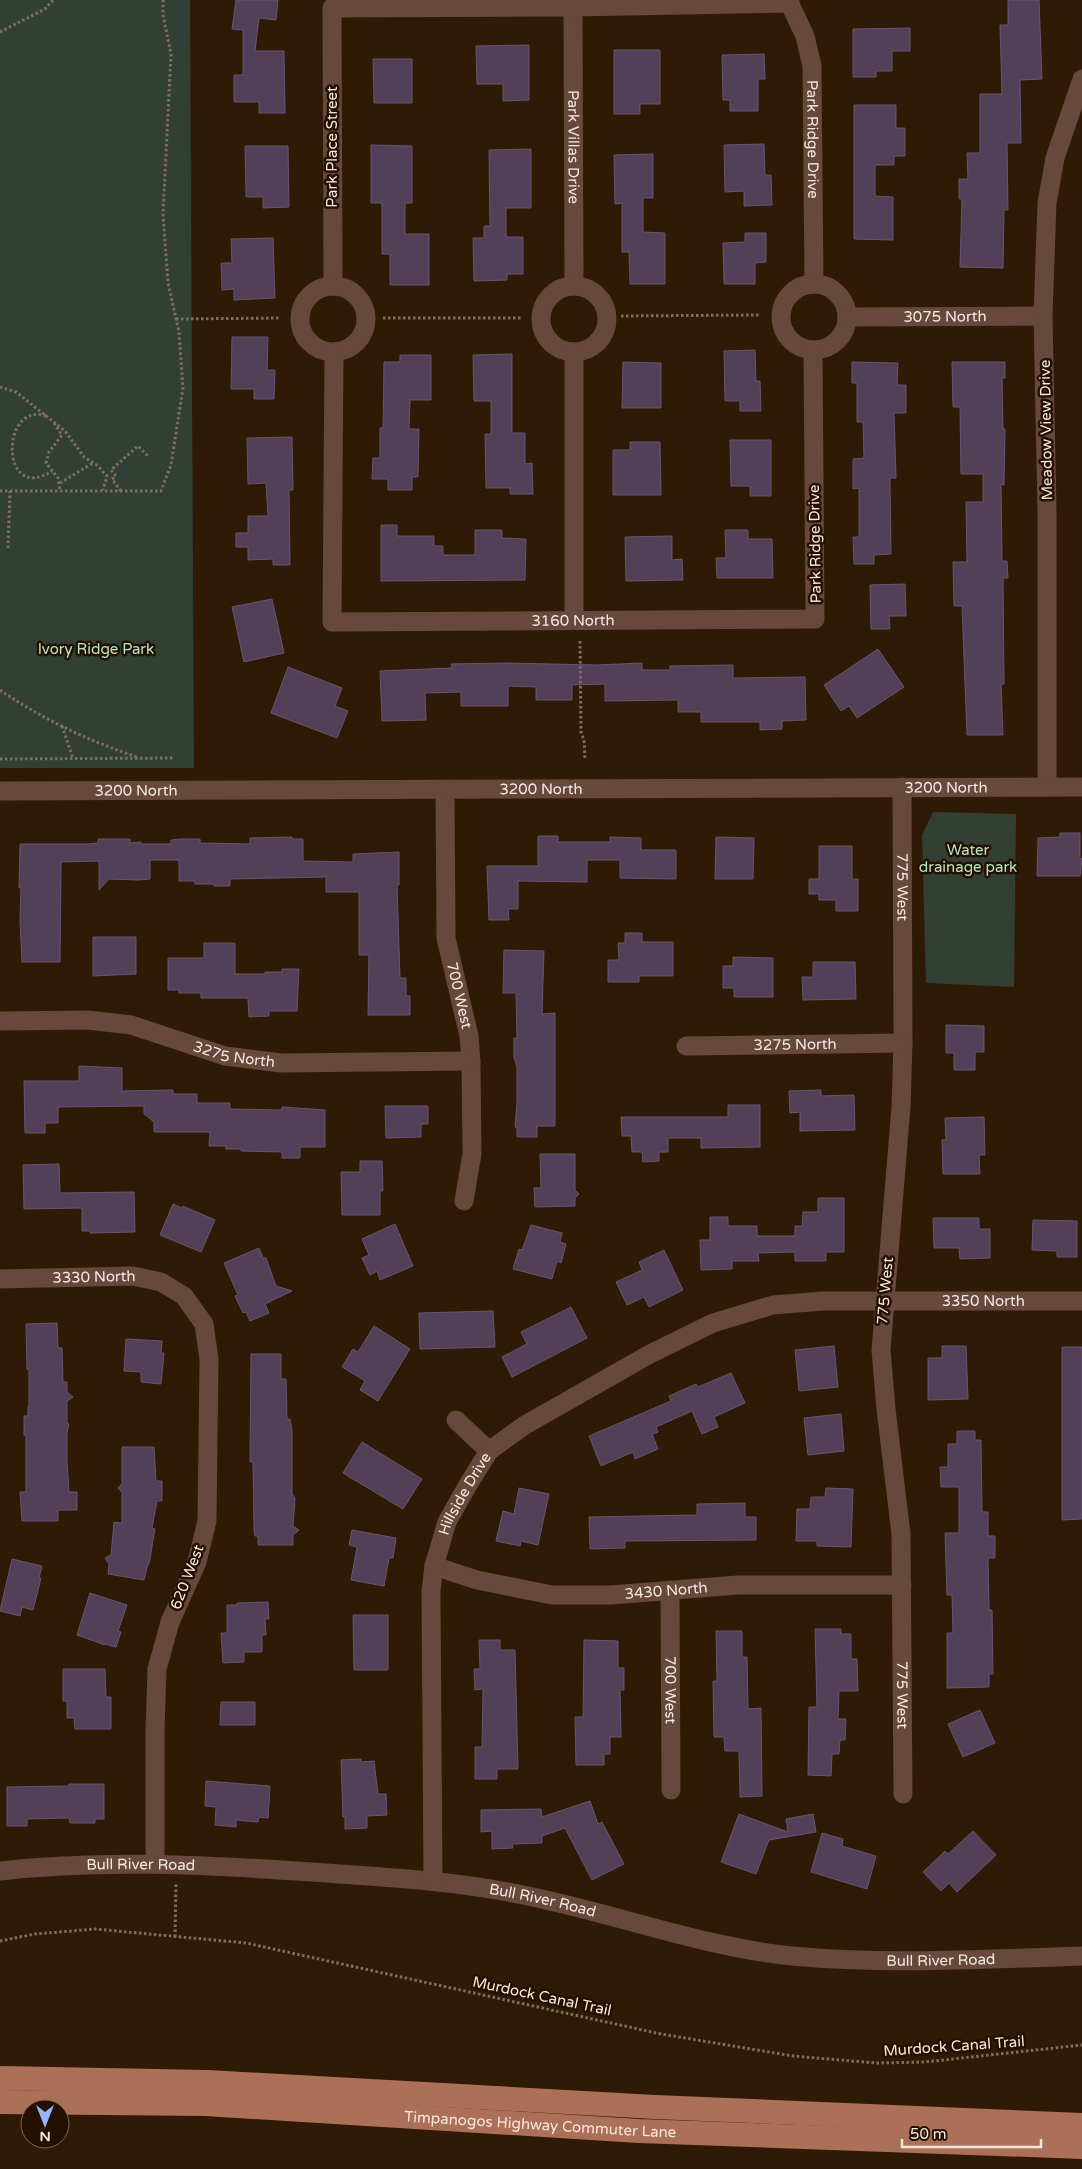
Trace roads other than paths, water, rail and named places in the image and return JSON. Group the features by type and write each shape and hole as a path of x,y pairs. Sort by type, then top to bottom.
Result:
{"main road":[{"name":"Timpanogos Highway Commuter Lane","path":"0,2078 208,2082 655,2107 1082,2125"},
{"name":"Timpanogos Highway Commuter Lane","path":"0,2102 206,2104 639,2131 1082,2147"}],"street":[{"path":"457,3 573,8 789,2"},
{"name":"Park Ridge Drive","path":"789,2 805,36 812,66 814,284"},
{"name":"Park Place Street","path":"333,286 332,8 457,3"},
{"name":"Park Villas Drive","path":"573,8 574,286"},
{"name":"Meadow View Drive","path":"1047,787 1047,511 1043,316 1047,203 1055,158 1082,79"},
{"path":"814,284 829,288 841,298 847,317 842,334 837,340 822,349 813,350 795,344 788,338 781,321 781,312 789,295 796,289 814,284"},
{"path":"333,286 351,291 363,304 366,313 364,332 359,340 343,350 334,352 318,348 312,344 302,331 300,324 302,308 311,294 317,290 333,286"},
{"path":"574,286 583,287 599,297 607,314 604,333 599,340 583,350 574,352 558,347 551,342 543,328 541,319 546,303 551,296 558,291 574,286"},
{"name":"3075 North","path":"847,317 1043,316"},
{"name":"Park Ridge Drive","path":"813,350 815,619"},
{"name":"3160 North","path":"334,352 332,622 815,619"},
{"path":"574,352 574,620"},
{"name":"3200 North","path":"0,791 1082,786"},
{"name":"775 West","path":"902,787 903,1044 901,1107 884,1300 882,1358 901,1534 903,1794"},
{"name":"700 West","path":"445,789 446,938 470,1036 472,1154 464,1201"},
{"name":"3275 North","path":"0,1021 88,1020 131,1025 225,1056 282,1063 471,1061"},
{"name":"3275 North","path":"686,1046 903,1044"},
{"name":"3330 North","path":"0,1279 133,1276 161,1282 184,1296"},
{"name":"620 West","path":"155,1864 157,1669 170,1622 197,1562 207,1522 209,1359 204,1324 184,1296"},
{"name":"3350 North","path":"884,1300 1082,1302"},
{"name":"Hillside Drive","path":"433,1881 431,1591 434,1566 447,1522 489,1451 525,1424 650,1354 713,1323 773,1305 823,1301 884,1300"},
{"path":"456,1420 489,1451"},
{"name":"3430 North","path":"434,1566 477,1580 552,1595 611,1595 738,1585 902,1585"},
{"name":"700 West","path":"670,1590 671,1790"},
{"name":"Bull River Road","path":"0,1871 31,1867 155,1864 249,1868 433,1881 510,1892 723,1946 790,1956 908,1961 1082,1956"}],"park label":[{"name":"Ivory Ridge Park","path":"96,649"},
{"name":"Water drainage park","path":"968,858"}]}
